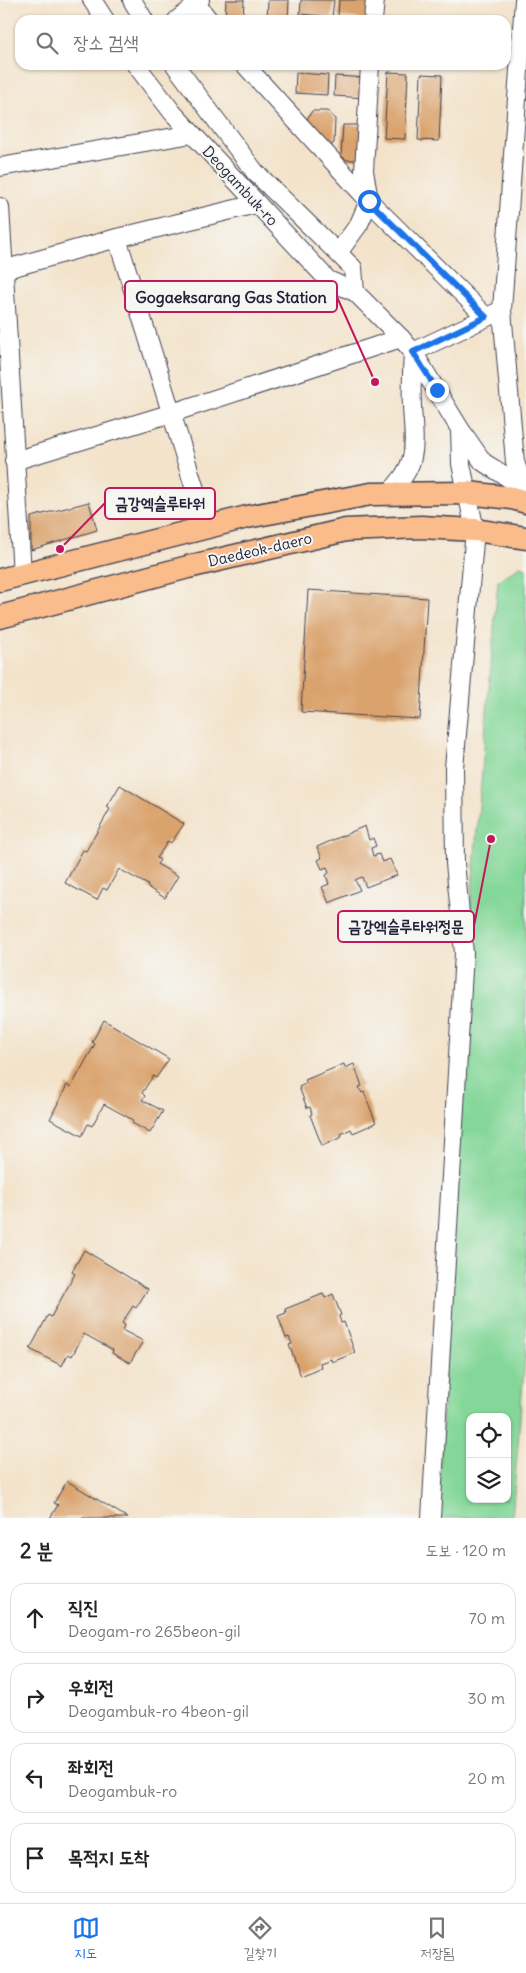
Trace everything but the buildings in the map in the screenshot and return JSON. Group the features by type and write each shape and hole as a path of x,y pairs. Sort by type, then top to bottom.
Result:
{"main road":[{"path":"0,580 247,517 371,494 468,493 512,498 525,493"},
{"name":"Daedeok-daero","path":"0,617 188,567 346,530 421,528 475,530 526,538"}],"street":[{"path":"92,0 102,15"},
{"path":"132,0 141,15"},
{"path":"374,15 375,0"},
{"path":"524,0 494,313 515,462 525,493"},
{"path":"182,15 196,2 205,15"},
{"name":"Deogambuk-ro","path":"140,70 192,134 328,280 356,292 407,345 460,429 461,464 475,530 454,768 455,863 464,953 431,1518"},
{"name":"Deogambuk-ro","path":"179,70 255,172 352,268 356,292"},
{"path":"250,70 369,201 494,313"},
{"path":"338,253 359,224 369,201 364,171 370,70"},
{"path":"0,167 192,134"},
{"path":"3,270 117,238 256,204"},
{"path":"0,207 22,574"},
{"path":"117,238 207,528"},
{"path":"14,461 407,345 494,313"},
{"path":"388,494 404,480 412,461 415,440 407,345"},
{"path":"460,429 484,462 525,493"}],"green space":[{"path":"520,566 526,568 526,1344 512,1518 437,1518 471,902 498,581"}],"place":[{"name":"Gogaeksarang Gas Station","path":"375,382"},
{"name":"금강엑슬루타워","path":"60,549"},
{"name":"금강엑슬루타워정문","path":"491,839"}],"route":[{"path":"369,201 486,317 413,352 437,390"}]}
